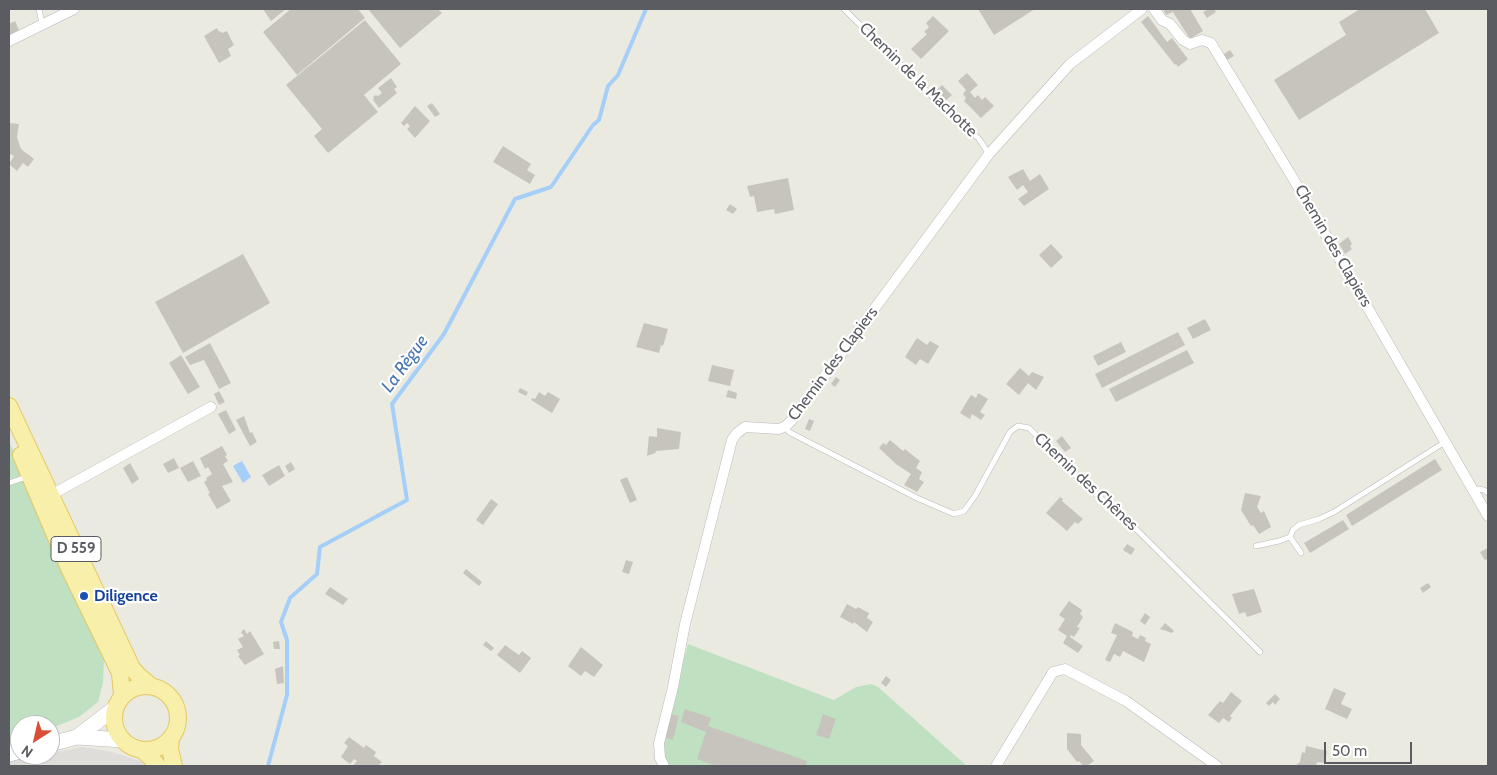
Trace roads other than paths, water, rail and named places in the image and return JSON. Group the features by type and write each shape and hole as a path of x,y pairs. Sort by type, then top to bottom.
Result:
{"main road":[{"name":"D 559","path":"9,406 132,668 150,686"},
{"name":"D 559","path":"9,422 29,476 68,566 120,673 119,702"},
{"path":"77,736 119,702 130,689 140,686 160,688 173,701 177,710 176,729 171,738 163,745 153,749 142,750"},
{"path":"119,702 114,725 122,740 142,750 158,766"},
{"path":"60,741 77,736 122,740"},
{"path":"171,738 170,750 174,766"}],"street":[{"path":"9,41 74,9"},
{"name":"Chemin des Clapiers","path":"664,766 660,758 659,743 685,624 732,440 737,432 745,427 779,429 786,426 989,154 1070,64 1142,9"},
{"name":"Chemin des Clapiers","path":"1154,9 1162,20 1170,24 1182,40 1190,44 1202,40 1211,43 1294,180 1488,516"},
{"path":"51,495 211,407"},
{"path":"996,766 1053,672 1065,669 1126,701 1216,766"}],"lane":[{"path":"38,9 42,24"},
{"name":"Chemin de la Machotte","path":"844,9 932,96 979,139 989,154"},
{"name":"Chemin des Chênes","path":"786,426 790,432 917,498 954,514 964,511 975,496 1010,432 1018,426 1029,428 1082,482 1132,525 1260,652"},
{"path":"1256,546 1290,537 1293,530 1300,525 1334,512 1447,442"},
{"path":"9,483 29,476"},
{"path":"1474,491 1478,489 1484,490 1488,494"},
{"path":"1290,537 1301,553"}],"water":[{"path":"242,461 251,477 243,483 233,466"}],"waterway":[{"name":"La Règue","path":"268,766 287,695 287,640 281,622 290,598 317,574 320,547 407,500 392,404 444,334 515,199 551,187 593,125 599,120 608,86 618,75 646,9"}],"place":[{"name":"Diligence","path":"84,596"}]}
